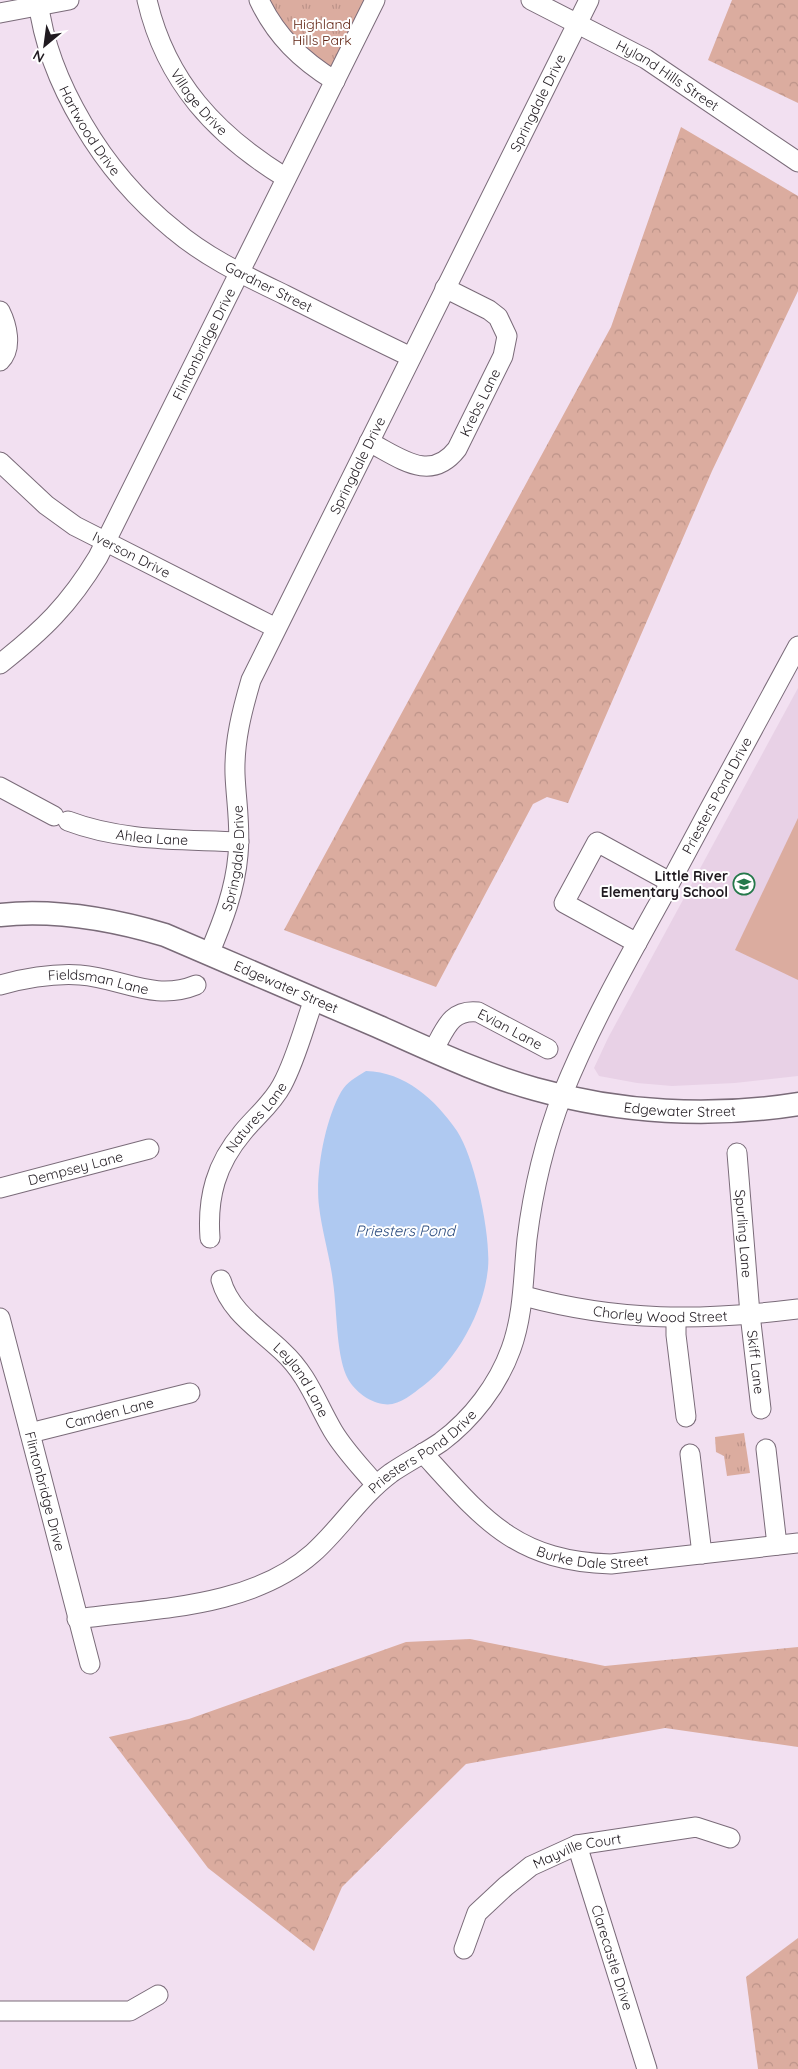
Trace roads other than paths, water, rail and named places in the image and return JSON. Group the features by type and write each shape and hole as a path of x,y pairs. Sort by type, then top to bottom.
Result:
{"street":[{"path":"0,13 38,3 69,0"},
{"name":"Village Drive","path":"147,0 158,36 171,65 188,92 229,138 254,158 286,178"},
{"path":"260,0 279,35 296,54 335,81"},
{"name":"Flintonbridge Drive","path":"0,664 39,633 61,610 81,584 105,542 375,0"},
{"name":"Hyland Hills Street","path":"531,0 646,59 798,162"},
{"name":"Springdale Drive","path":"209,954 227,910 234,882 239,842 235,774 236,743 242,709 251,680 589,0"},
{"name":"Hartwood Drive","path":"38,3 50,52 76,113 96,147 138,198"},
{"name":"Gardner Street","path":"138,198 174,231 206,254 411,357"},
{"name":"Krebs Lane","path":"369,442 417,466 431,467 445,462 457,449 504,356 507,336 498,317 445,288"},
{"path":"0,310 6,322 8,342 4,356 0,361"},
{"name":"Iverson Drive","path":"0,462 46,505 75,526 276,628"},
{"name":"Priesters Pond Drive","path":"77,1619 214,1600 240,1594 267,1583 311,1555 332,1536 376,1485 443,1440 465,1421 483,1400 511,1351 519,1322 524,1296 527,1241 534,1196 544,1150 562,1096 581,1052 637,943 798,646"},
{"name":"Ahlea Lane","path":"0,787 61,819 106,832 133,837 239,842"},
{"path":"637,943 564,903 597,842 670,882"},
{"name":"Edgewater Street","path":"0,915 52,913 91,917 129,924 165,935 490,1075 562,1096 635,1108 680,1112 729,1112 798,1104"},
{"name":"Fieldsman Lane","path":"0,986 24,979 52,975 102,978 168,993 196,985"},
{"name":"Natures Lane","path":"210,1238 208,1212 213,1185 227,1154 242,1132 271,1102 282,1084 314,999"},
{"name":"Evian Lane","path":"433,1051 450,1020 457,1014 467,1011 478,1012 548,1049"},
{"name":"Dempsey Lane","path":"0,1188 149,1149"},
{"name":"Spurling Lane","path":"737,1154 750,1314"},
{"name":"Leyland Lane","path":"221,1280 224,1290 237,1312 283,1352 300,1371 314,1392 333,1430 376,1485"},
{"name":"Chorley Wood Street","path":"524,1296 595,1312 676,1318 798,1309"},
{"name":"Skiff Lane","path":"750,1314 761,1409"},
{"name":"Flintonbridge Drive","path":"0,1318 90,1664"},
{"path":"676,1318 676,1335 686,1417"},
{"name":"Camden Lane","path":"30,1432 190,1393"},
{"path":"766,1450 778,1545"},
{"name":"Burke Dale Street","path":"423,1453 475,1510 494,1527 535,1551 568,1561 611,1564 798,1542"},
{"path":"690,1454 702,1554"},
{"name":"Mayville Court","path":"464,1949 477,1914 506,1886 531,1866 577,1845 696,1827 730,1838"},
{"name":"Clarecastle Drive","path":"577,1845 647,2069"},
{"path":"0,2010 130,2011 158,1995"}],"water":[{"name":"Priesters Pond","path":"366,1071 394,1076 418,1089 439,1108 457,1131 464,1143 476,1178 487,1237 488,1268 485,1284 481,1301 467,1333 447,1363 435,1375 423,1386 394,1404 377,1403 366,1398 352,1385 346,1375 340,1354 332,1273 319,1206 318,1179 322,1148 330,1117 343,1088"}],"place":[{"name":"Little River Elementary School","path":"744,884"}],"park label":[{"name":"Highland Hills Park","path":"322,32"}]}
